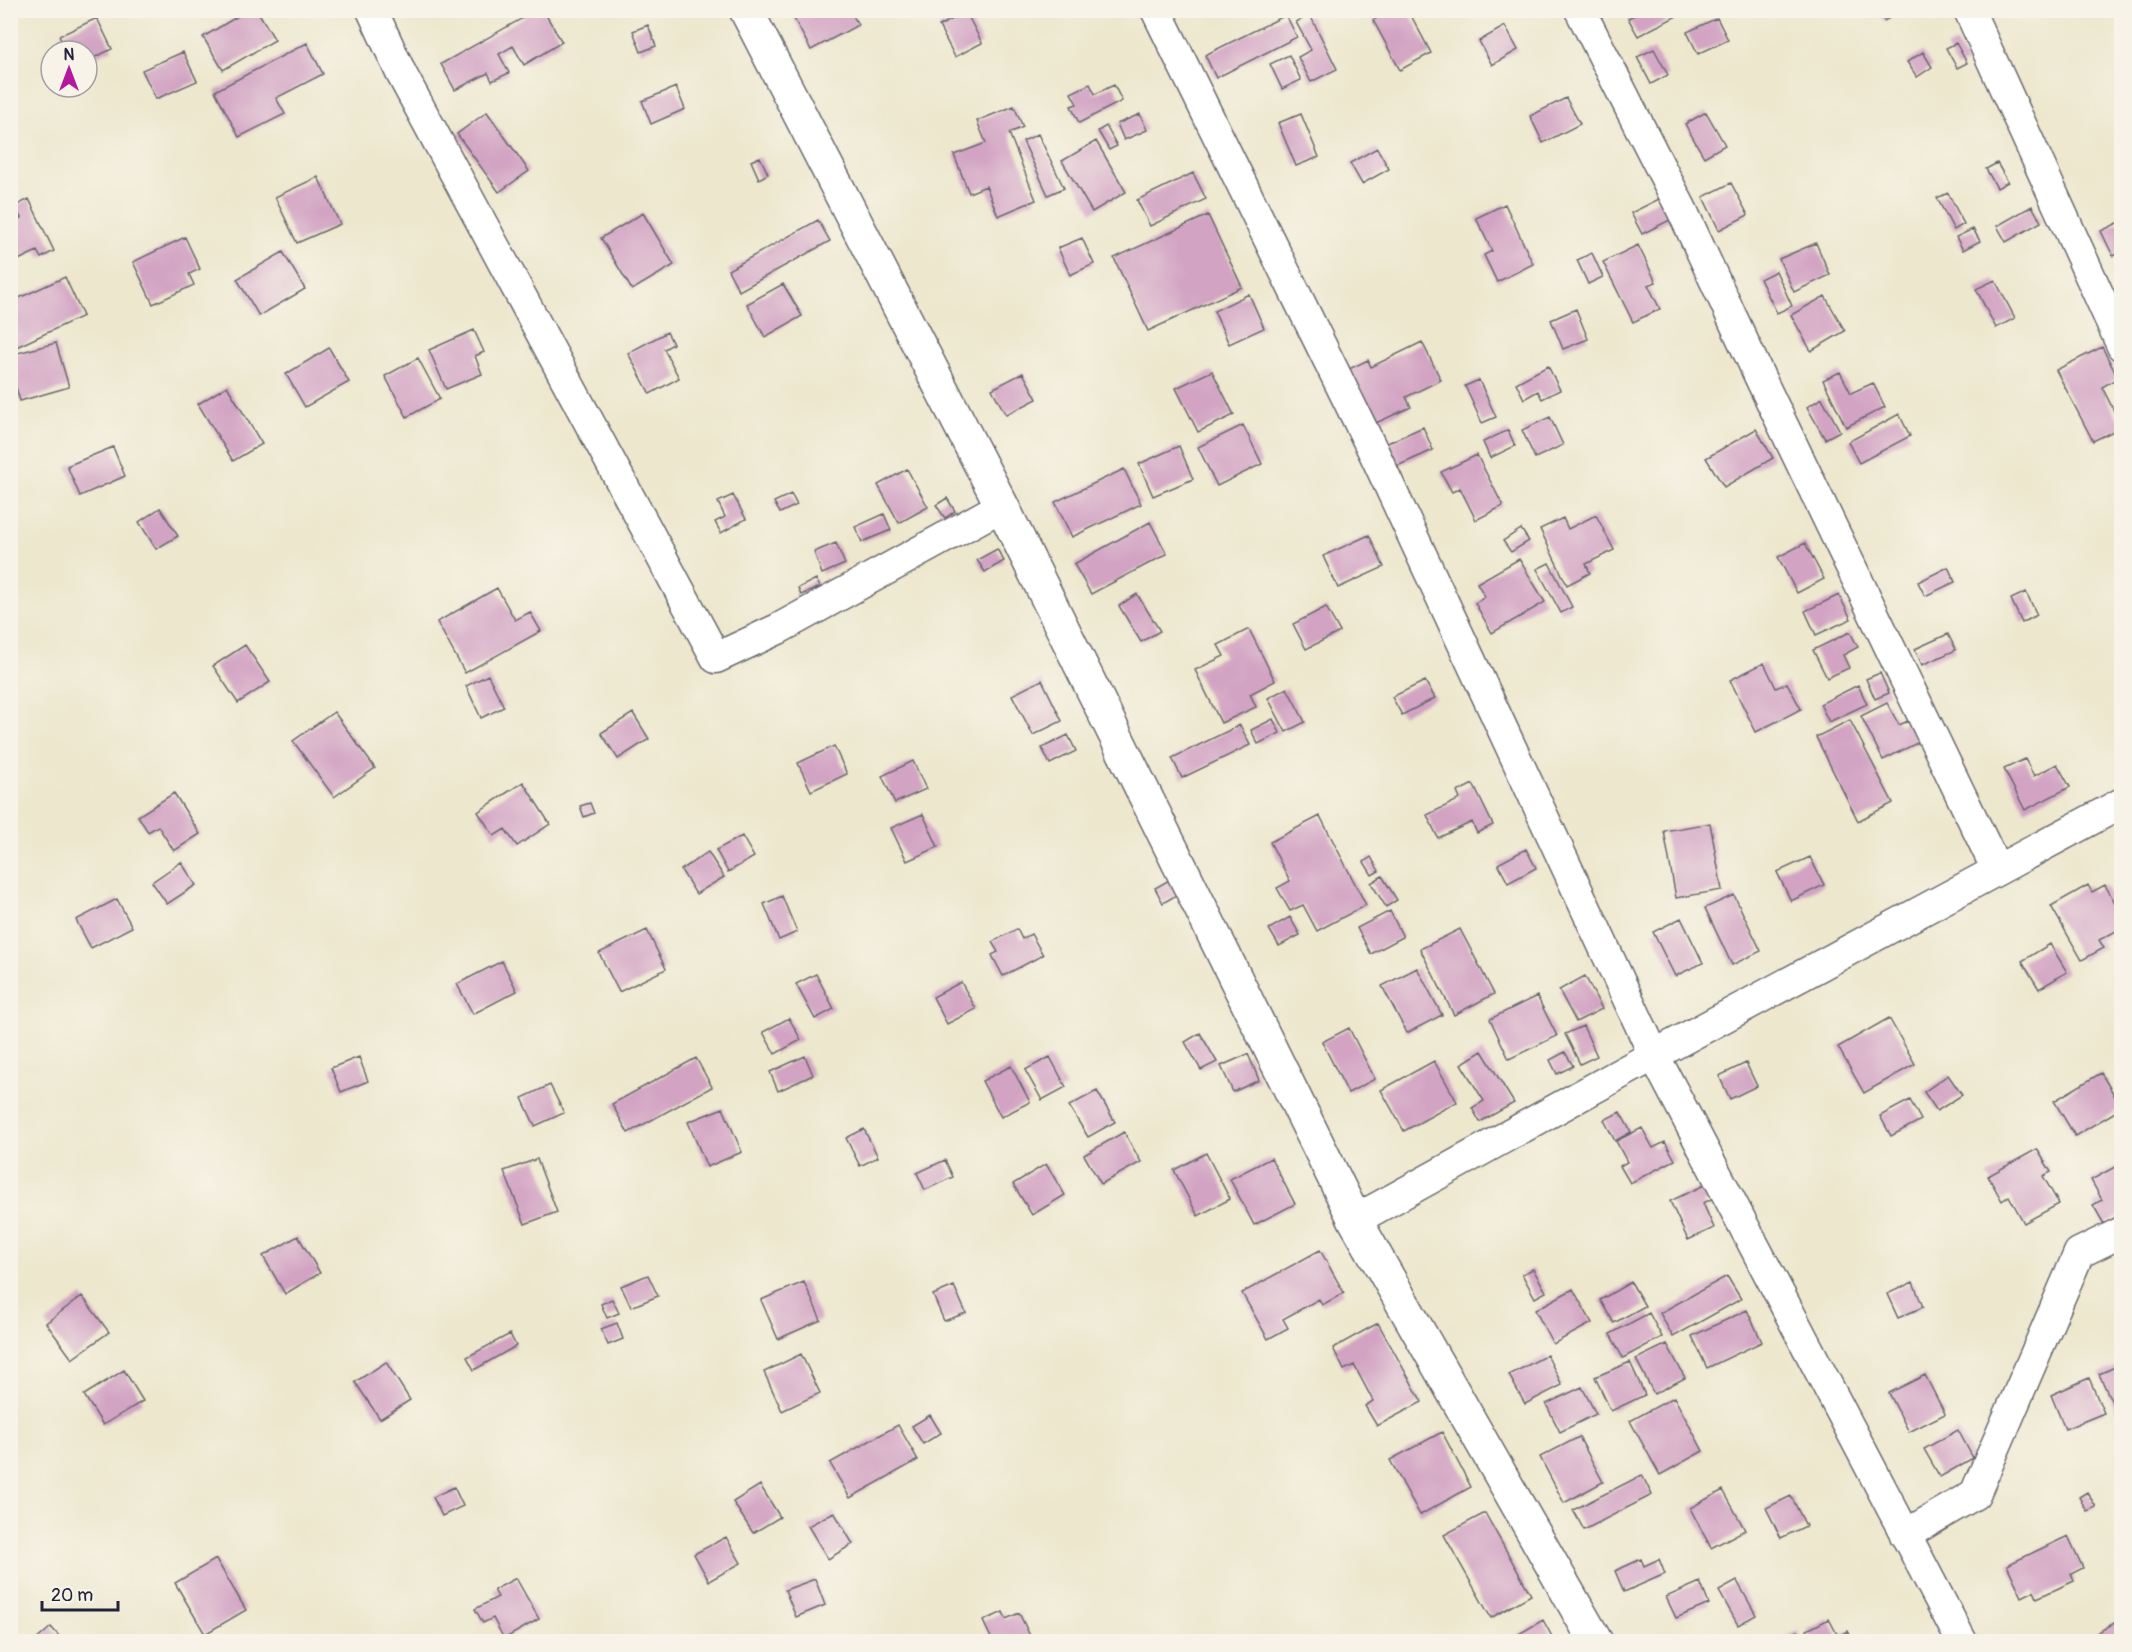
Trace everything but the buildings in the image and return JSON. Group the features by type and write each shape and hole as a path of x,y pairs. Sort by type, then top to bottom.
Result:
{"street":[{"path":"372,10 401,72 716,658 778,629 1002,506"},
{"path":"746,10 1002,506 1355,1220 1596,1641"},
{"path":"1156,10 1376,457 1654,1055 1962,1641"},
{"path":"1580,10 1682,210 1996,870"},
{"path":"1969,10 2121,346"},
{"path":"1355,1220 1654,1055 2121,803"},
{"path":"1905,1535 1975,1494 2079,1253 2121,1232"}]}
